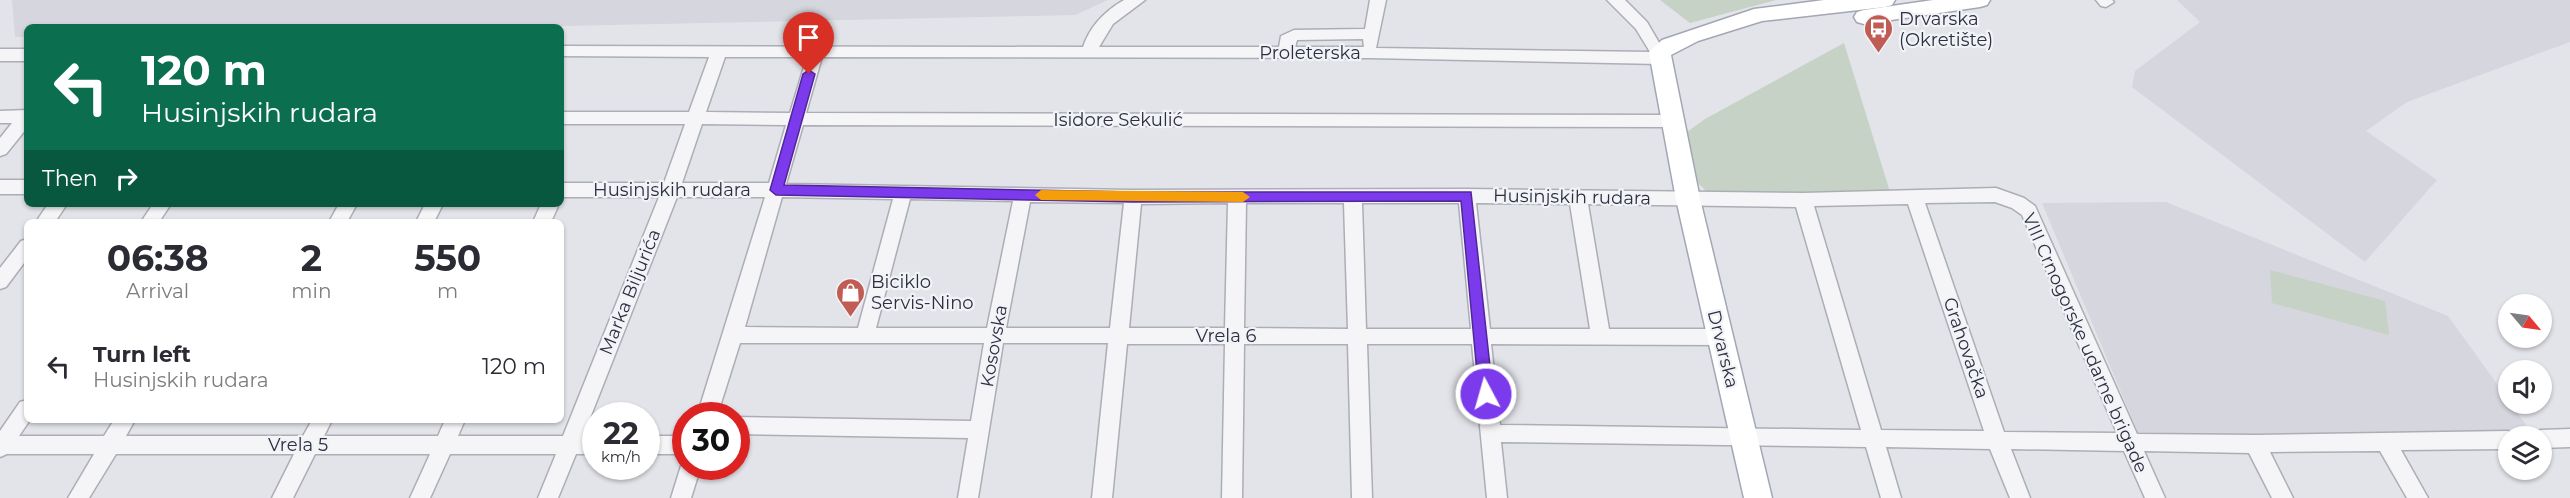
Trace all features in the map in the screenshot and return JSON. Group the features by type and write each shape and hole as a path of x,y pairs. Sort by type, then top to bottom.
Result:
{"main road":[{"path":"1688,199 1660,58 1662,50 1669,45 1761,14 1885,0"},
{"path":"1714,29 1773,27 1842,20 1980,0"},
{"name":"Drvarska","path":"1688,199 1758,498"}],"street":[{"path":"1089,52 1111,15 1137,0"},
{"path":"1369,53 1378,0"},
{"path":"1615,0 1638,22 1653,43 1660,58"},
{"path":"1287,53 1287,40 1294,35 1371,34"},
{"name":"Proleterska","path":"564,51 1369,53 1660,58"},
{"name":"Marka Biljurića","path":"548,498 672,189 719,51"},
{"path":"711,402 816,52"},
{"path":"0,55 24,55"},
{"path":"0,117 24,117"},
{"name":"Isidore Sekulić","path":"564,118 1674,121"},
{"path":"0,150 24,121"},
{"path":"0,187 24,187"},
{"name":"Husinjskih rudara","path":"564,190 776,190 1133,197 1467,196 1803,200 1977,194 2006,198"},
{"path":"865,335 903,193"},
{"name":"Kosovska","path":"968,498 995,335 1023,195"},
{"path":"1353,196 1362,498"},
{"path":"1467,196 1497,498"},
{"path":"1102,498 1133,197"},
{"path":"1232,498 1237,197"},
{"path":"1578,197 1601,337"},
{"name":"Grahovačka","path":"1914,197 1997,440 2020,498"},
{"name":"VIII Crnogorske udarne brigade","path":"2006,198 2018,202 2029,211 2155,498"},
{"path":"1803,200 1891,498"},
{"path":"0,282 24,250"},
{"name":"Vrela 6","path":"733,335 1719,337"},
{"path":"1,446 24,412"},
{"path":"78,498 123,423"},
{"path":"282,498 320,423"},
{"path":"420,498 454,423"},
{"path":"750,425 980,430"},
{"path":"1490,433 2254,444 2498,440"},
{"path":"2552,439 2570,438"},
{"path":"2386,443 2418,498"},
{"path":"2254,444 2283,498"},
{"name":"Vrela 5","path":"1,446 582,445"},
{"path":"681,498 687,480"}],"shaded area":[{"path":"12,0 1108,0 1075,15 564,26 564,24 24,24 24,37 15,37"},
{"path":"2177,0 2570,0 2570,42 2407,102 2366,131 2437,180 2365,262 2132,87 2135,71 2200,22"},
{"path":"2166,202 2448,316 2498,385 2498,414 2518,414 2527,426 2498,426 2498,436 2141,440 2042,203"}],"green space":[{"path":"1660,0 1776,0 1690,23"},
{"path":"1844,43 1890,192 1707,192 1698,183 1687,132 1705,119"},
{"path":"2270,270 2385,301 2389,335 2272,303"}],"slow traffic":[{"path":"1041,195 1243,197"}],"place":[{"name":"Drvarska (Okretište)","path":"1878,54"},
{"name":"Biciklo Servis-Nino","path":"850,318"}],"route":[{"path":"809,74 776,190 1133,197 1467,196 1486,394"}]}
